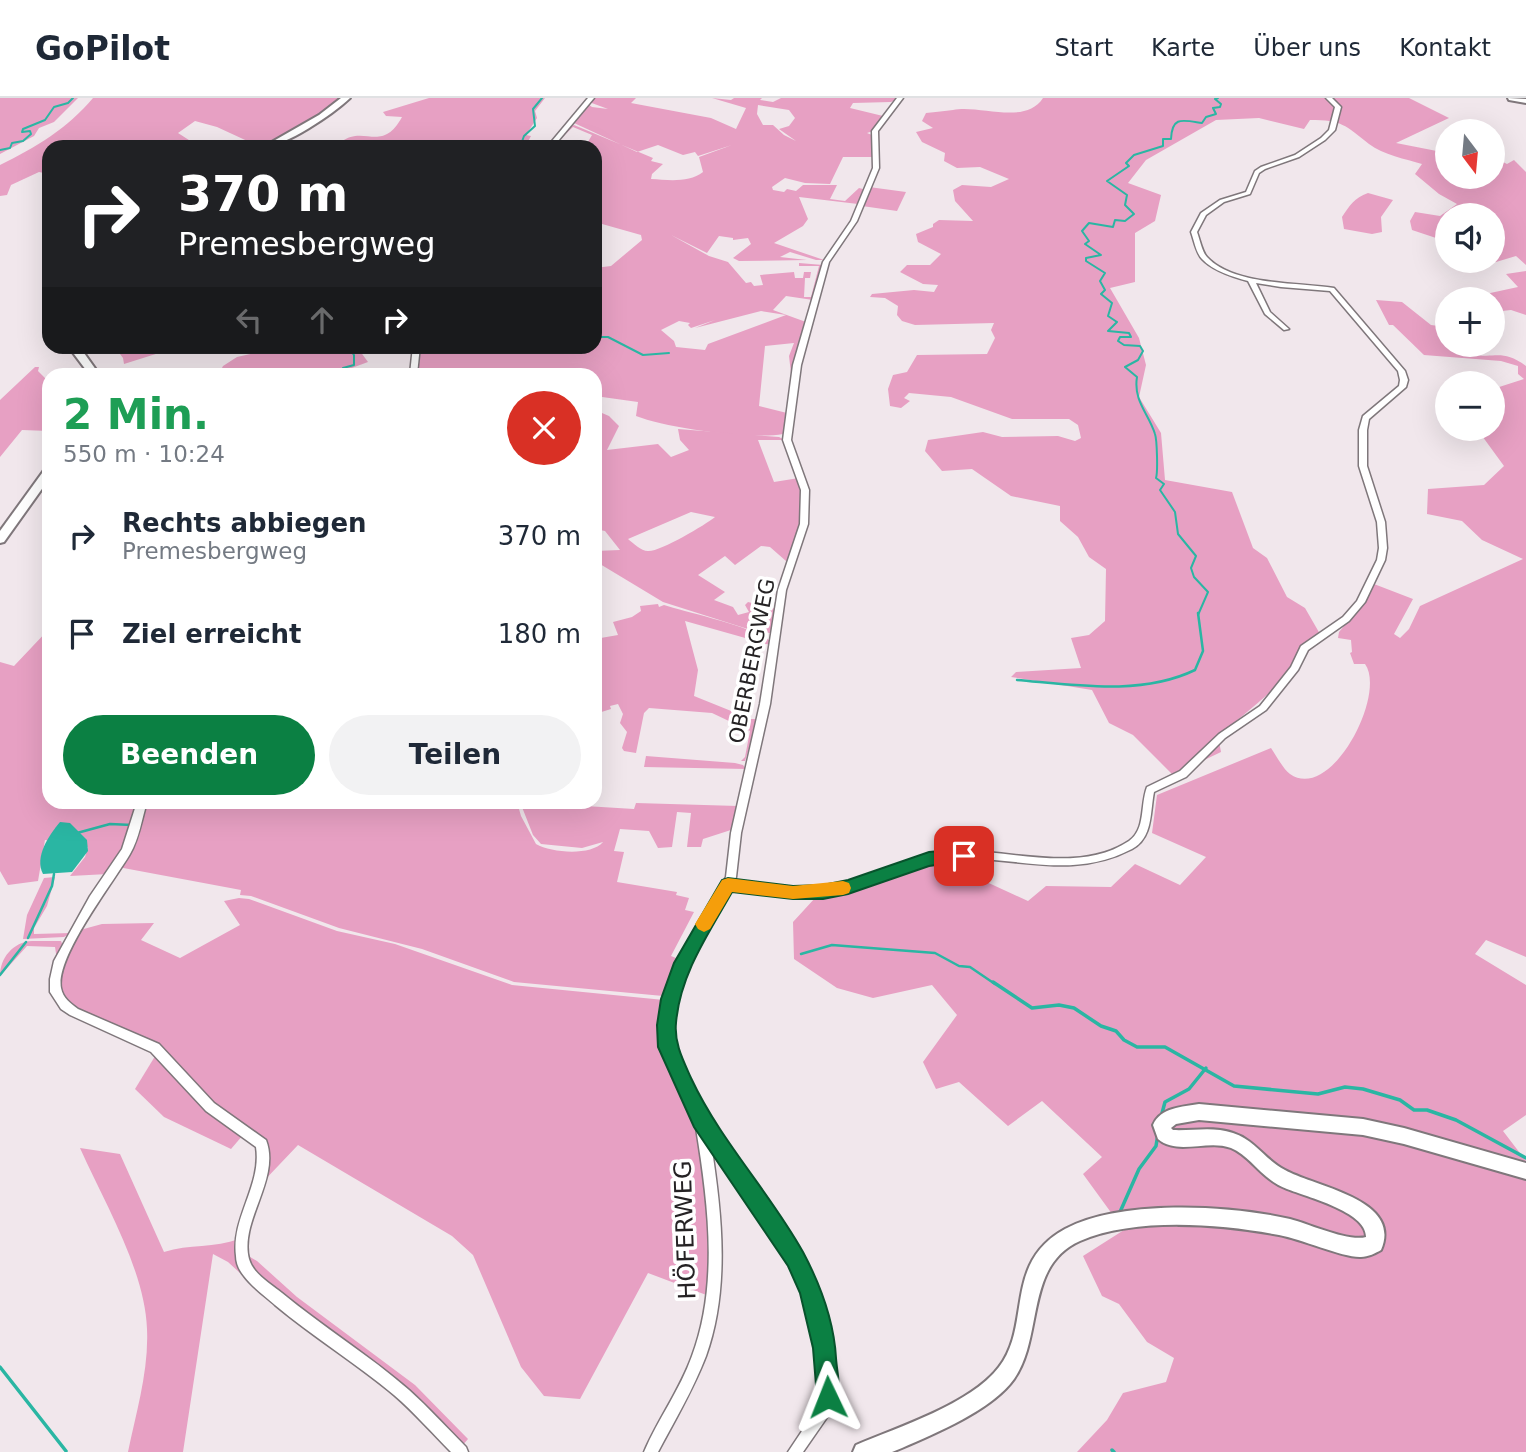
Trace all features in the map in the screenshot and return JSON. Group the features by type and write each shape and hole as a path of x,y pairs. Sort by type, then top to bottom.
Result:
{"main road":[{"path":"280,140 310,124 346,98"},
{"path":"1512,98 1526,101"},
{"path":"0,540 42,481"},
{"path":"863,1452 887,1444 932,1422 1001,1380 1016,1354 1032,1284 1042,1263 1059,1243 1078,1233 1134,1220 1191,1218 1266,1224 1362,1248 1375,1244 1373,1227 1354,1207 1276,1175 1238,1142 1206,1136 1170,1138 1164,1133 1162,1125 1172,1117 1199,1112 1363,1127 1405,1136 1526,1171"}],"street":[{"path":"556,140 592,98"},
{"name":"OBERBERGWEG","path":"701,1120 668,1047 667,1014 683,963 728,885 767,691 782,590 804,524 804,487 787,440 797,365 826,262 854,221 876,168 874,131 900,98"},
{"path":"728,885 793,892 823,892 848,887 940,857 983,856 1073,863 1089,861 1130,846 1145,830 1150,790 1183,774 1222,736 1263,708 1295,668 1304,648 1352,614 1367,591 1381,560 1383,548 1381,522 1363,462 1363,430 1366,418 1402,387 1404,380 1385,350 1332,289 1251,280 1218,268 1203,257 1195,241 1195,225 1203,214 1222,201 1248,193 1257,172 1262,168 1297,156 1332,130 1338,107 1329,98"},
{"path":"1251,280 1267,313 1286,329"},
{"path":"140,809 127,850 89,908 59,961 55,984 59,999 74,1012 155,1048 215,1112 262,1144 264,1159 245,1228 241,1249 243,1264 288,1307 335,1339 406,1396 461,1452"},
{"path":"701,1120 795,1258 815,1304 828,1372 828,1397 823,1411 795,1452"},
{"name":"HÖFERWEG","path":"651,1452 699,1355 709,1317 713,1266 712,1209 701,1120"}],"shaded area":[{"path":"0,98 78,98 54,122 39,128 34,136 0,154"},
{"path":"93,98 345,98 333,108 276,140 245,140 217,127 195,121 178,133 189,140 44,140"},
{"path":"429,98 545,98 535,111 537,118 526,135 531,136 529,140 344,140 349,137 387,134 402,117 386,116 383,112"},
{"path":"593,98 636,98 631,103 711,118 736,129 746,108 712,98 762,98 760,100 773,102 781,98 899,98 891,102 853,103 850,108 883,116 873,131 867,133 872,135 875,157 843,157 830,184 805,183 785,178 772,187 773,190 784,192 787,189 796,191 803,185 837,185 830,199 845,201 859,188 863,189 858,204 799,197 808,219 803,226 774,243 824,260 790,252 780,257 807,260 739,261 733,258 751,244 748,238 733,240 719,236 707,253 671,235 709,256 728,262 746,283 751,282 754,286 763,285 760,275 794,272 795,278 803,278 804,272 811,272 810,278 805,278 804,297 811,297 819,266 799,266 799,263 823,265 813,300 786,296 773,310 806,322 792,382 789,356 794,343 765,346 759,406 787,413 783,434 731,434 688,429 636,416 638,402 602,397 602,368 415,368 418,354 602,354 602,267 611,266 642,240 641,235 602,224 602,140 589,140 592,135 573,127 558,140 574,125 621,145 574,123 588,104 608,109 589,102","holes":["758,105 789,110 795,118 789,126 779,129 796,141 773,125 763,125 757,114","658,145 683,155 695,152 698,156 732,145 699,157 703,172 685,179 651,179 652,174 663,164 651,161 653,158 638,152","761,311 786,315 708,344 705,350 676,347 674,341 661,330 679,321 690,323 688,325 691,328 715,320 695,328"]},
{"path":"1043,98 1409,98 1449,118 1435,119 1435,125 1396,143 1435,151 1435,189 1505,189 1505,163 1514,160 1526,172 1526,265 1516,256 1505,259 1505,203 1455,203 1439,194 1415,174 1422,164 1381,151 1348,128 1329,121 1310,120 1304,129 1259,118 1216,120 1146,160 1128,183 1161,195 1155,221 1135,233 1135,282 1110,288 1139,338 1146,365 1139,397 1161,433 1165,480 1232,492 1253,548 1267,558 1287,597 1305,608 1320,634 1312,648 1288,675 1218,736 1221,752 1173,775 1133,735 1109,723 1092,690 1011,677 1016,672 1081,668 1071,638 1089,635 1105,621 1106,569 1089,557 1078,537 1060,521 1060,506 1011,496 972,469 942,471 925,451 928,440 983,432 1002,437 1058,436 1075,441 1081,438 1078,425 1069,419 1012,419 951,397 909,393 904,398 910,401 901,408 890,406 888,389 893,375 907,372 917,355 987,354 995,338 991,330 994,323 915,325 902,321 897,315 898,306 885,298 870,297 872,294 914,290 934,292 938,285 923,284 900,272 907,265 930,265 941,254 918,242 916,234 933,227 939,220 973,221 955,201 953,190 962,185 991,187 1009,179 980,167 957,168 944,161 945,153 922,142 916,132 933,128 922,121 926,113 964,109 1013,113 1035,106"},
{"path":"42,141 42,173 11,185 7,195 0,196 0,165"},
{"path":"869,187 906,192 897,211 862,206"},
{"path":"1368,193 1393,200 1381,217 1382,232 1372,234 1344,229 1342,217 1350,205"},
{"path":"1415,212 1435,215 1435,238 1412,230 1410,221"},
{"path":"1526,271 1526,315 1505,311 1505,290 1518,287 1506,274"},
{"path":"1376,300 1402,302 1435,326 1435,356 1424,355 1393,325 1389,325"},
{"path":"120,354 156,354 124,364"},
{"path":"251,354 362,354 368,362 352,368 222,368 237,357"},
{"path":"1505,356 1526,366 1526,957 1486,940 1475,954 1526,985 1526,1115 1503,1131 1526,1161 1526,1166 1480,1154 1198,1108 1157,1127 1231,1144 1360,1218 1369,1242 1299,1226 1115,1218 1083,1174 1102,1157 1042,1101 1008,1126 959,1082 936,1089 923,1062 957,1015 932,985 873,998 837,988 794,959 793,922 815,898 851,893 941,861 1028,901 1046,886 1111,887 1135,864 1180,885 1206,857 1152,833 1157,795 1271,748 1290,774 1306,779 1322,773 1338,760 1362,720 1370,679 1365,664 1354,664 1350,653 1351,640 1338,638 1339,632 1363,604 1374,584 1413,599 1394,634 1400,638 1409,629 1420,606 1523,559 1482,540 1462,521 1427,514 1428,489 1484,485 1504,466 1486,441 1505,441 1505,385 1524,379 1518,374 1518,366 1501,361 1450,357"},
{"path":"35,367 39,367 38,371 42,375 42,431 22,430 0,457 0,400"},
{"path":"602,413 619,426 607,450 658,444 671,457 689,450 680,440 678,429 779,437 785,440 758,440 774,482 799,478 802,509 790,558 786,561 770,547 761,546 735,565 725,556 698,575 725,592 714,600 733,607 738,615 749,612 745,605 748,602 776,609 770,633 754,631 663,602 602,565 602,551 620,550 602,530","holes":["691,512 715,517 654,550 643,550 628,539"]},
{"path":"664,605 737,626 770,641 770,645 685,621 698,670 694,696 751,719 758,719 745,761 741,761 745,757 750,731 712,713 649,708 644,713 636,753 624,751 622,748 627,732 620,723 623,714 618,704 602,712 602,638 618,635 613,622 632,617 641,611 640,606"},
{"path":"42,636 42,809 137,809 132,831 108,874 70,876 85,857 88,847 45,840 38,881 8,885 0,871 0,662 14,666"},
{"path":"646,756 735,763 746,769 644,767"},
{"path":"636,803 738,806 734,829 703,839 701,847 687,847 691,813 677,812 672,847 658,848 649,831 620,829 614,851 624,852 617,882 677,892 676,895 689,898 685,910 694,912 671,956 681,960 667,994 663,996 514,982 422,949 339,928 251,896 240,895 241,890 118,867 137,831 142,809 519,809 536,844 571,852 590,849 603,842 582,848 541,844 533,835 523,809 634,809"},
{"path":"60,822 70,823 87,840 88,851 72,872 43,874 40,861 42,854 47,840"},
{"path":"55,877 47,906 34,928 34,934 71,933 64,937 23,939 27,915 44,878"},
{"path":"249,899 337,931 395,944 512,985 664,1000 663,1014 701,1139 709,1221 709,1296 648,1273 580,1399 544,1396 521,1367 473,1255 452,1236 298,1145 260,1185 269,1154 267,1142 225,1116 162,1050 76,1010 62,997 57,978 80,930 102,924 154,923 141,940 180,958 240,925 224,901"},
{"path":"61,941 63,946 57,960 55,947 27,946 0,976 2,963 9,952 19,944"},
{"path":"157,1053 243,1135 231,1149 164,1117 135,1089"},
{"path":"1179,1118 1364,1130 1526,1174 1526,1452 1077,1452 1107,1420 1123,1393 1166,1382 1174,1358 1147,1342 1119,1304 1102,1296 1083,1256 1135,1223 1267,1228 1357,1251 1379,1231 1290,1178 1256,1150 1172,1131 1170,1128"},
{"path":"80,1148 120,1154 164,1252 239,1239 243,1270 240,1273 213,1254 183,1452 128,1452 146,1360 145,1306 122,1237"},
{"path":"245,1254 257,1261 297,1297 415,1385 468,1439 462,1446 256,1273"}],"waterway":[{"path":"0,150 10,148 12,143 23,141 31,134 30,131 22,132 23,129 45,120 54,107 68,103 73,98"},
{"path":"523,140 535,126 533,109 542,98"},
{"path":"1198,615 1208,592 1194,577 1191,568 1196,556 1178,534 1175,512 1160,490 1164,484 1156,478 1155,434 1139,400 1137,377 1125,367 1138,360 1143,351 1140,346 1124,345 1118,341 1120,337 1131,337 1129,333 1108,331 1117,322 1108,316 1112,303 1101,294 1105,290 1100,281 1105,273 1086,261 1086,258 1101,255 1085,244 1089,241 1082,231 1089,223 1113,227 1115,220 1125,221 1134,214 1125,205 1127,195 1107,181 1129,166 1126,163 1134,155 1163,146 1163,139 1171,139 1173,126 1179,121 1202,123 1206,117 1216,114 1213,108 1220,107 1221,104 1215,99 1218,98"},
{"path":"602,337 608,337 643,355 669,353"},
{"path":"343,368 354,365 353,354"},
{"path":"1017,680 1108,687 1153,683 1174,678 1195,670 1203,651 1198,615"},
{"path":"77,833 110,824 132,825"},
{"path":"28,938 52,886 54,874"},
{"path":"0,975 26,942"},
{"path":"801,954 832,945 935,953 959,966 970,967 995,984"},
{"path":"993,982 1032,1008 1059,1005 1074,1008 1101,1026 1116,1031 1124,1040 1137,1047 1165,1047 1205,1069"},
{"path":"1161,1117 1165,1102 1189,1089 1205,1069"},
{"path":"1205,1069 1234,1086 1318,1094 1345,1087 1363,1089 1400,1100 1414,1110 1427,1110 1456,1120 1526,1158"},
{"path":"1120,1212 1139,1169 1156,1146 1158,1134"},
{"path":"0,1367 66,1451"}],"slow traffic":[{"path":"704,924 728,885 793,892 823,892 843,888"}],"route":[{"path":"828,1397 828,1372 818,1313 811,1291 795,1258 713,1141 671,1058 666,1035 670,999 683,963 728,885 793,892 832,891 929,859 950,855 964,856"}]}
